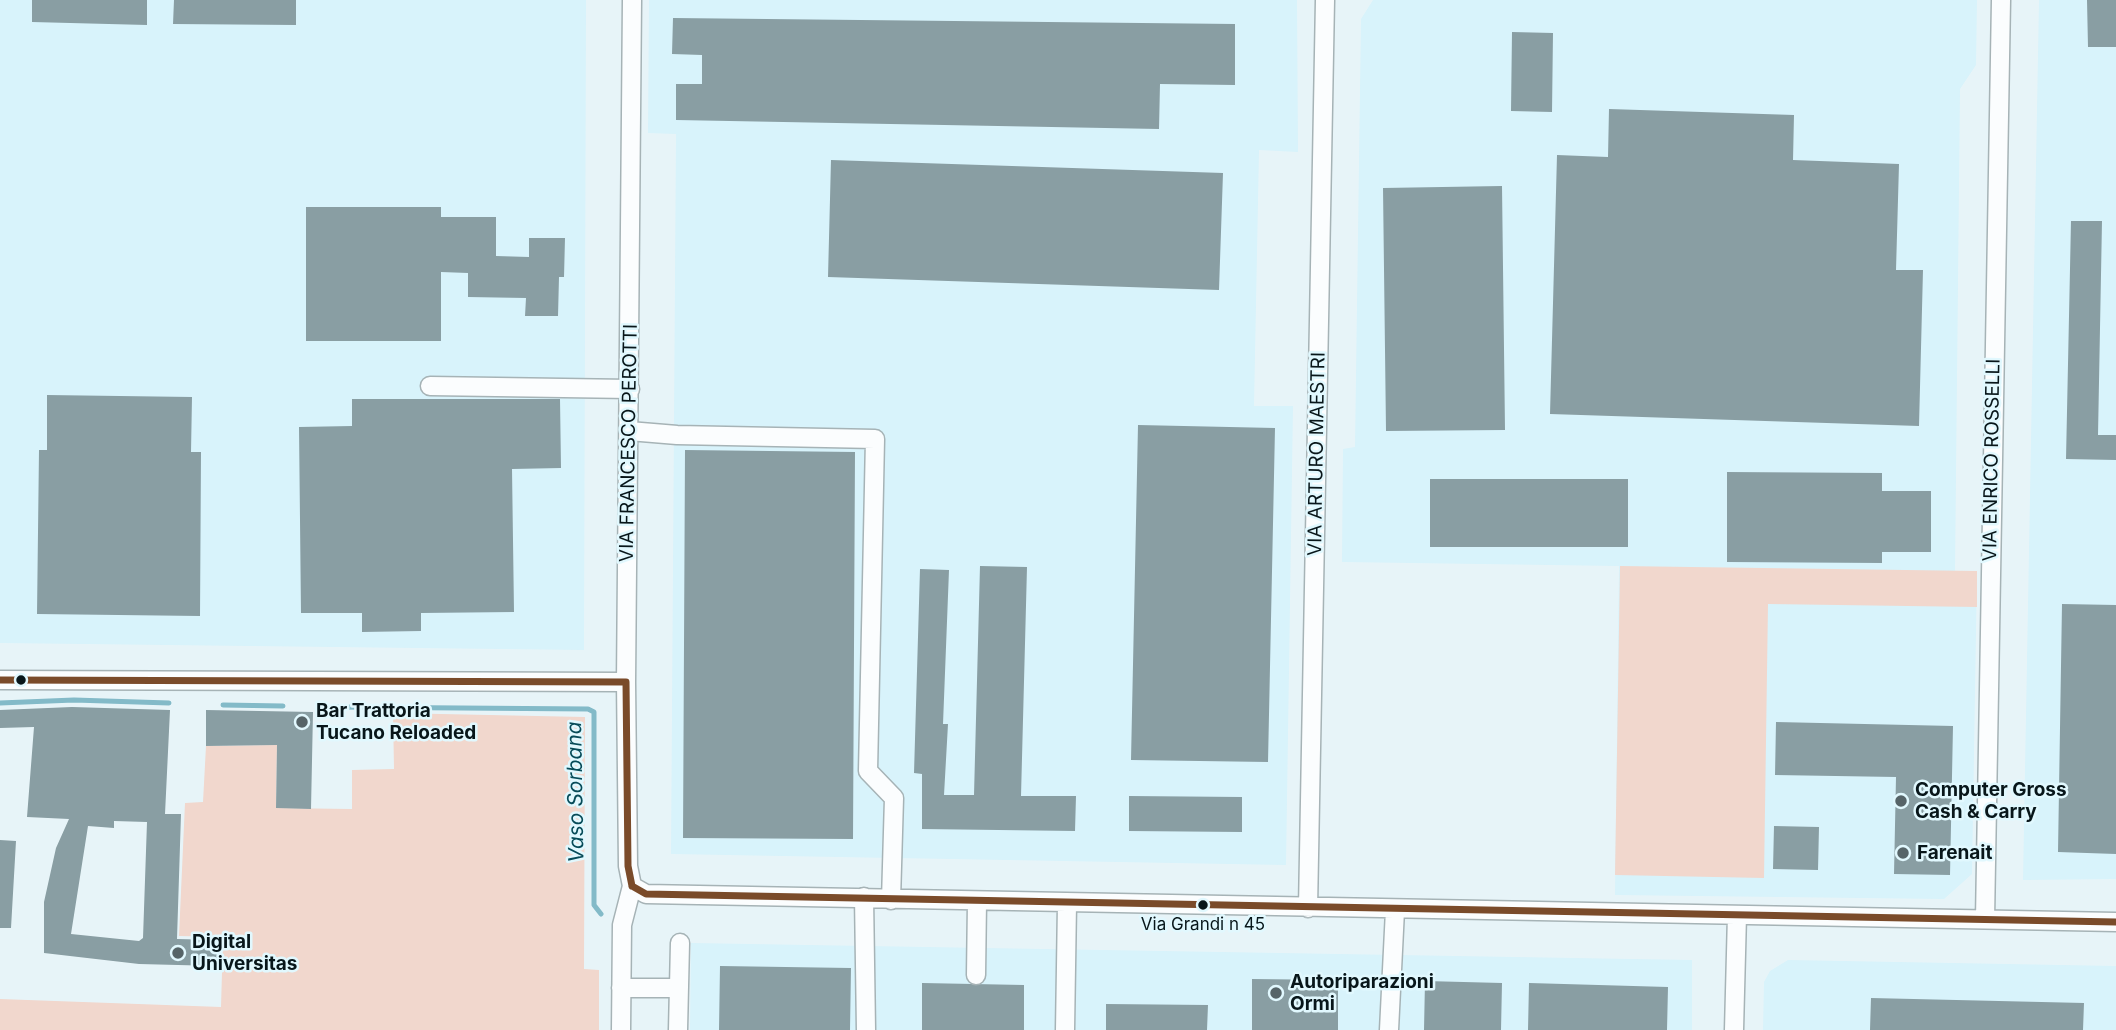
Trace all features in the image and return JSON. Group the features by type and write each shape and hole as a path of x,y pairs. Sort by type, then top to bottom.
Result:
{"street":[{"name":"VIA FRANCESCO PEROTTI","path":"632,0 626,682 628,866 632,887"},
{"name":"VIA ARTURO MAESTRI","path":"1308,908 1325,0"},
{"name":"VIA ENRICO ROSSELLI","path":"1985,919 2001,0"},
{"path":"430,386 630,389"},
{"path":"629,431 677,435 874,439 868,771 894,798 891,900"},
{"path":"0,680 626,682"},
{"path":"621,1030 622,925 632,887 646,894 864,897 891,900 2116,922"},
{"path":"864,897 866,1030"},
{"path":"975,975 977,902"},
{"path":"1065,1030 1067,904"},
{"path":"1389,1030 1395,910"},
{"path":"1734,1030 1737,915"},
{"path":"678,1030 680,943"},
{"path":"621,988 679,988"}],"shaded area":[{"path":"0,0 586,0 584,650 0,643"},
{"path":"649,0 1297,0 1298,152 1259,150 1254,406 1293,406 1286,865 671,854 676,134 648,133"},
{"path":"1373,0 1977,0 1976,65 1960,89 1955,571 1977,571 1972,874 1944,899 1615,895 1619,566 1342,562 1343,449 1355,447 1361,19"},
{"path":"2039,0 2116,0 2116,879 2023,880"},
{"path":"1620,566 1977,571 1977,607 1768,604 1764,878 1615,875"},
{"path":"393,713 585,717 584,969 599,970 599,1030 0,1030 0,999 221,1007 223,937 179,936 185,803 203,802 206,746 277,745 276,808 352,809 352,770 394,769"},
{"path":"691,943 1692,960 1692,1030 690,1030"},
{"path":"1788,960 2116,966 2116,1030 1763,1030 1764,982 1770,971"}],"building":[{"path":"32,0 147,0 147,25 32,22"},
{"path":"174,0 296,0 296,25 173,24"},
{"path":"2087,0 2116,0 2116,47 2088,47"},
{"path":"673,18 1235,24 1235,85 1160,84 1159,129 676,120 676,84 702,84 702,55 672,54"},
{"path":"1512,32 1553,33 1552,112 1511,111"},
{"path":"1609,109 1794,115 1793,160 1899,164 1896,270 1923,270 1919,426 1550,414 1557,155 1608,157"},
{"path":"831,160 1223,173 1219,290 828,277"},
{"path":"1502,186 1505,430 1386,431 1383,188"},
{"path":"306,207 441,207 441,217 496,217 496,256 529,257 529,238 565,238 564,277 559,277 558,316 525,316 526,298 468,297 468,273 441,272 441,341 306,341"},
{"path":"2071,221 2102,221 2098,435 2116,435 2116,460 2066,459"},
{"path":"47,395 192,397 191,452 201,452 200,616 37,614 39,450 47,450"},
{"path":"352,399 560,399 561,468 512,469 514,612 421,613 421,631 362,632 362,613 301,613 299,427 352,426"},
{"path":"1138,425 1275,428 1268,762 1131,760"},
{"path":"685,450 855,452 853,839 683,838"},
{"path":"1727,472 1882,473 1882,491 1931,491 1931,552 1882,552 1882,563 1727,562"},
{"path":"1430,479 1628,479 1628,547 1430,547"},
{"path":"980,566 1027,567 1021,796 1076,796 1075,831 922,829 922,774 914,773 920,569 949,570 943,724 948,724 944,795 974,795"},
{"path":"2062,604 2116,605 2116,854 2058,852"},
{"path":"72,707 170,710 165,814 181,814 177,939 218,940 217,966 139,964 44,953 44,902 56,848 69,819 27,817 34,727 0,728 0,710","holes":["114,821 147,822 143,938 139,941 71,934 88,826 114,828"]},
{"path":"206,710 313,712 311,809 276,808 277,745 206,746"},
{"path":"1776,722 1953,726 1950,875 1894,874 1896,777 1775,775"},
{"path":"1129,796 1242,797 1242,832 1129,831"},
{"path":"1774,826 1819,827 1818,870 1773,869"},
{"path":"0,840 16,841 11,928 0,928"},
{"path":"720,966 851,968 850,1030 719,1030"},
{"path":"1252,979 1338,980 1338,1030 1252,1030"},
{"path":"1425,981 1502,983 1501,1030 1424,1030"},
{"path":"922,983 1024,985 1024,1030 922,1030"},
{"path":"1529,983 1668,987 1667,1030 1528,1030"},
{"path":"1871,998 2084,1003 2083,1030 1870,1030"},
{"path":"1106,1004 1208,1005 1207,1030 1106,1030"}],"waterway":[{"name":"Vaso Sorbana","path":"0,703 74,700 169,703"},
{"name":"Vaso Sorbana","path":"223,705 283,706"},
{"name":"Vaso Sorbana","path":"334,707 588,709 594,712 594,905 601,914"}],"transit line":[{"path":"0,680 626,682"},
{"path":"626,682 628,866 632,886"},
{"path":"632,886 646,894 2116,922"}],"place":[{"name":"Bar Trattoria Tucano Reloaded","path":"302,722"},
{"name":"Computer Gross Cash & Carry","path":"1901,801"},
{"name":"Farenait","path":"1903,853"},
{"name":"Via Grandi n 45","path":"1203,905"},
{"name":"Digital Universitas","path":"178,953"},
{"name":"Autoriparazioni Ormi","path":"1276,993"}]}
